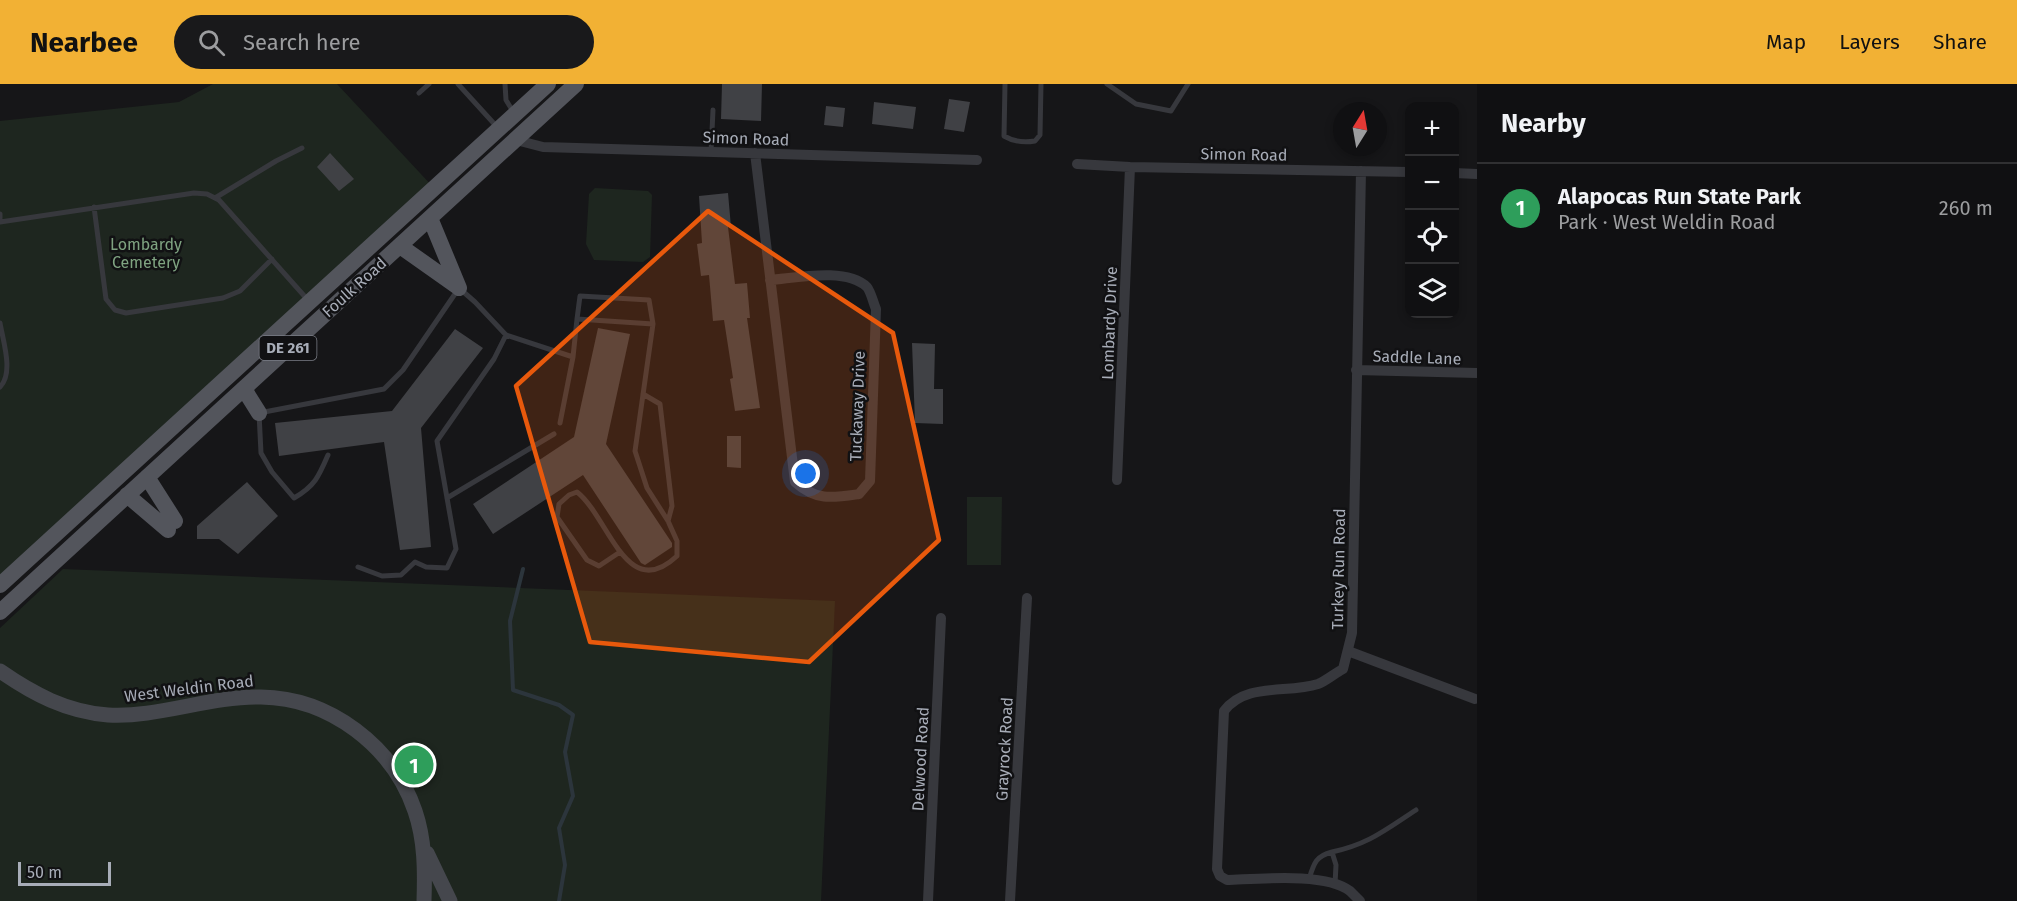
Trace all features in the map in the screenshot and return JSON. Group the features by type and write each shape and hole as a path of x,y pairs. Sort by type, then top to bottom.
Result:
{"main road":[{"name":"Foulk Road","path":"0,585 548,84"},
{"name":"Foulk Road","path":"0,612 576,84"},
{"path":"430,218 459,288"},
{"path":"400,246 459,288"},
{"path":"244,389 259,413"},
{"path":"128,495 171,525 147,477"}],"street":[{"name":"Simon Road","path":"516,140 543,147 977,160"},
{"name":"Tuckaway Drive","path":"755,153 770,280 795,482 808,493 835,497 859,494 870,481 876,309 868,288 852,279 833,275 770,280"},
{"name":"Simon Road","path":"1077,164 1405,172"},
{"name":"Lombardy Drive","path":"1117,480 1130,167"},
{"name":"Turkey Run Road","path":"1360,901 1349,890 1335,884 1309,879 1227,880 1220,876 1217,869 1224,711 1237,699 1252,693 1319,684 1342,669 1353,633 1361,171"},
{"path":"1459,173 1477,174"},
{"path":"310,302 323,316"},
{"name":"Saddle Lane","path":"1356,370 1477,374"},
{"name":"Grayrock Road","path":"1010,901 1027,598"},
{"name":"Delwood Road","path":"928,901 941,618"},
{"path":"1348,651 1475,699"},
{"name":"West Weldin Road","path":"0,671 46,699 74,709 108,715 130,714 220,699 284,698 308,704 350,725 373,743 403,783 415,812 423,845 450,901"},
{"name":"West Weldin Road","path":"423,845 424,901"}],"lane":[{"path":"419,93 429,84"},
{"path":"458,84 499,129"},
{"path":"505,84 506,100 515,115"},
{"path":"1005,84 1004,135 1012,141 1026,143 1035,141 1040,135 1041,84"},
{"path":"1107,84 1136,104 1172,111 1188,84"},
{"path":"711,152 713,110"},
{"path":"215,198 276,160 302,148"},
{"path":"0,218 194,193 207,194 219,200 310,302"},
{"path":"94,207 106,298 115,310 126,313 223,298 240,291 272,259"},
{"path":"328,455 318,478 310,489 294,498 272,472 261,453 259,413 384,389 403,370 459,288 506,335 573,357"},
{"path":"560,423 573,357 580,296 649,300 653,324 634,451 647,488 668,521 677,541 677,556 665,566 652,571 636,568 620,552 586,499 577,492 559,504 557,517 587,560 599,566 620,552"},
{"path":"577,319 653,324"},
{"path":"0,323 7,372 0,387"},
{"path":"358,567 382,576 401,575 415,562 426,567 447,568 456,549 437,441 494,359 506,335"},
{"path":"643,394 660,404 672,506 668,521"},
{"path":"447,498 554,434"},
{"path":"1309,879 1317,860 1322,855 1368,841 1416,810"},
{"path":"1332,852 1335,884"}],"highlighted area":[{"path":"708,211 893,333 939,540 809,662 590,642 516,386"}],"green space":[{"name":"Lombardy Cemetery","path":"213,84 337,84 434,188 0,585 0,121 179,102"},
{"path":"595,188 648,191 652,195 650,257 643,262 594,260 586,244 589,194"},
{"path":"967,497 1002,497 1001,565 967,565"},
{"path":"63,569 835,601 821,901 0,901 0,628"}],"building":[{"path":"722,84 762,84 761,121 721,119"},
{"path":"949,99 970,102 964,132 944,129"},
{"path":"874,102 916,107 913,129 872,124"},
{"path":"826,106 845,108 843,127 824,125"},
{"path":"330,153 354,179 339,191 317,167"},
{"path":"728,193 731,227 728,227 735,284 747,283 750,318 747,318 760,408 735,411 730,379 733,378 724,320 713,321 709,275 701,276 697,244 702,243 699,196"},
{"path":"598,328 630,334 606,444 672,543 672,547 645,565 641,563 583,475 493,534 473,504 574,437"},
{"path":"455,329 483,348 421,428 431,547 400,550 384,442 279,456 275,423 392,411"},
{"path":"912,343 935,344 934,389 943,389 943,424 915,423"},
{"path":"727,436 741,436 741,468 727,467"},
{"path":"247,482 278,516 238,554 219,539 197,539 197,526"}],"waterway":[{"path":"523,569 510,621 513,690 559,705 573,715 565,752 573,796 559,828 565,865 559,901"}],"place":[{"name":"Alapocas Run State Park","path":"414,765"}]}
